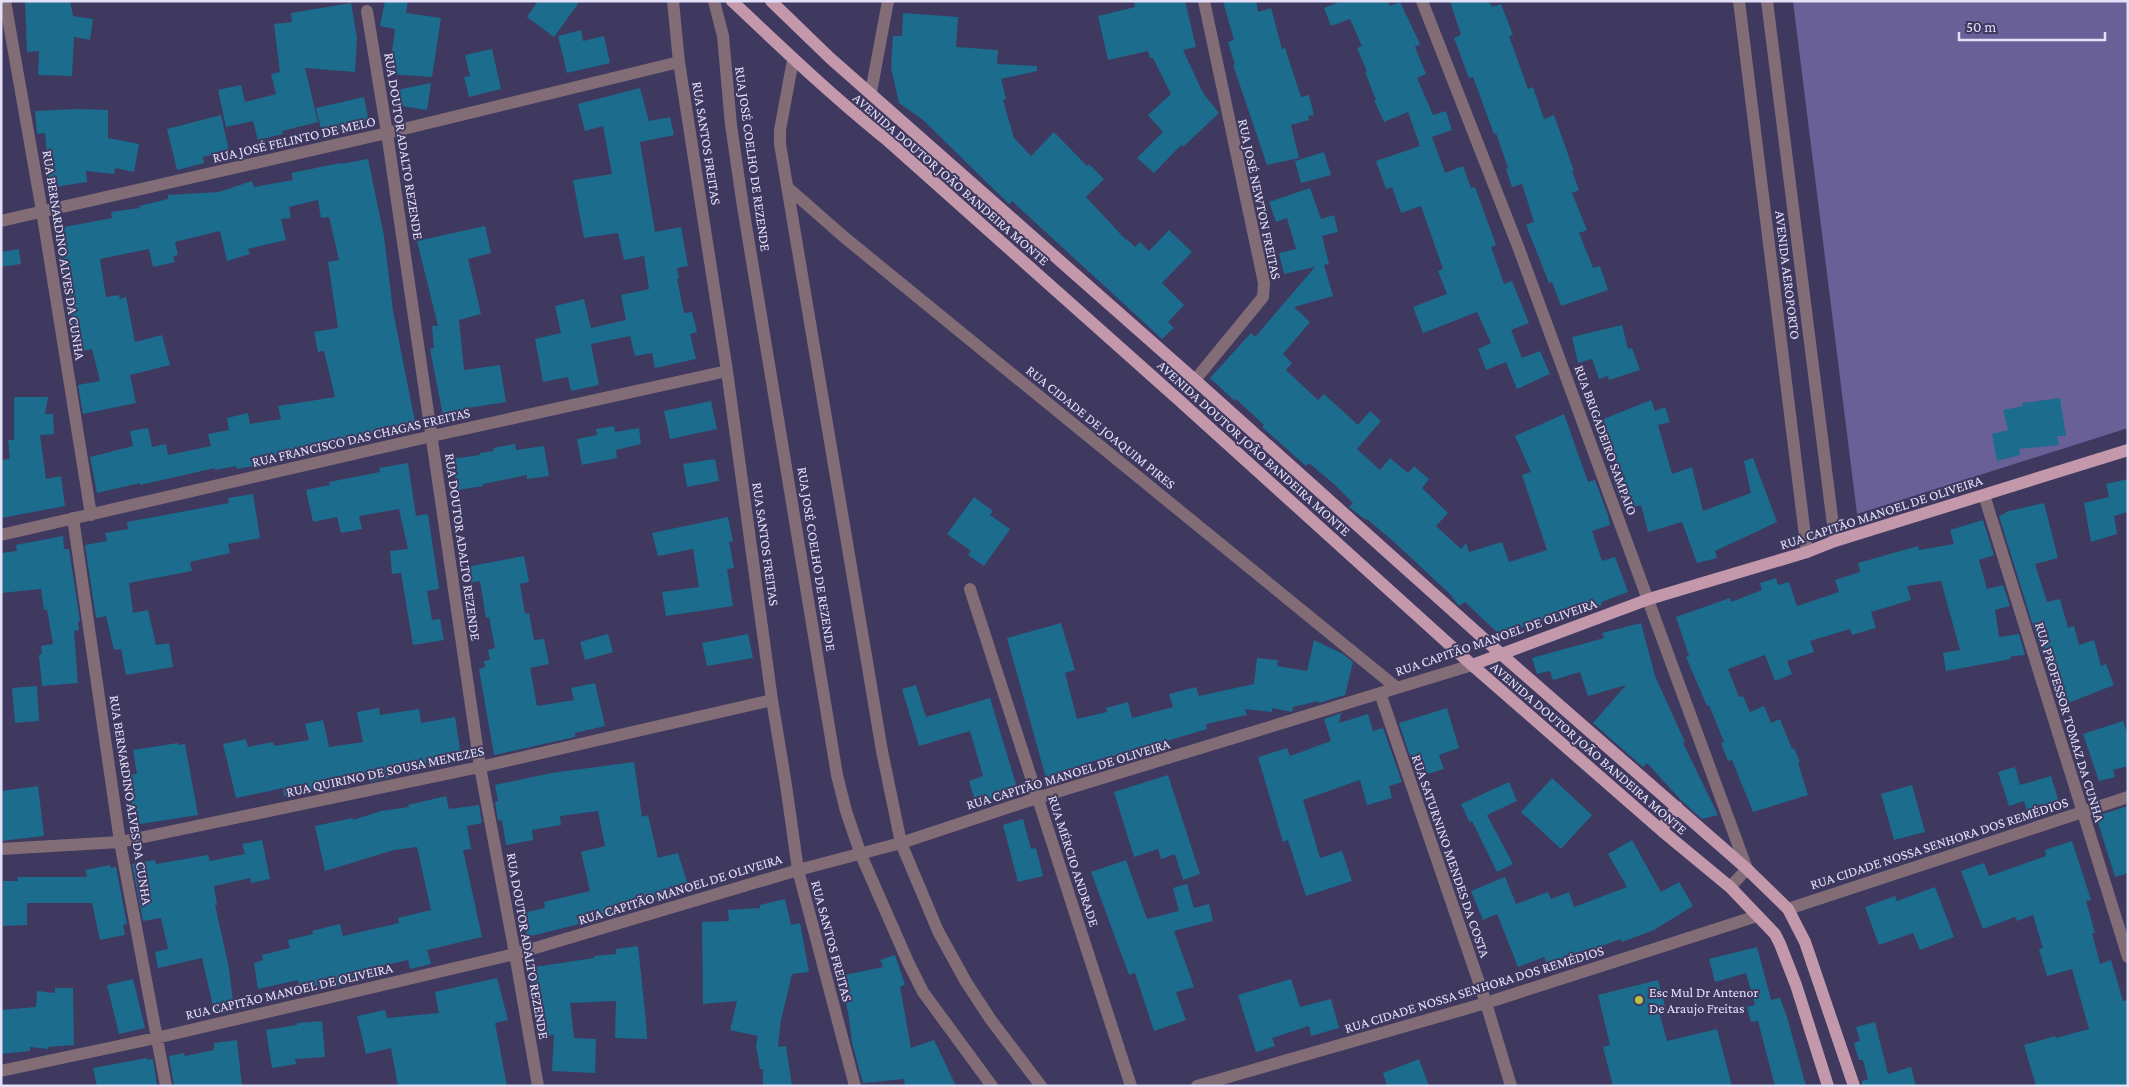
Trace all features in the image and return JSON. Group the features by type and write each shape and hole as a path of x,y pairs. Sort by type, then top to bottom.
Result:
{"main road":[{"name":"AVENIDA DOUTOR JOÃO BANDEIRA MONTE","path":"732,1 793,60 849,110 887,140 1158,381 1472,665 1730,888 1775,934 1796,985 1828,1086"},
{"name":"AVENIDA DOUTOR JOÃO BANDEIRA MONTE","path":"770,1 1501,654 1747,869 1788,909 1805,942 1854,1086"},
{"name":"RUA CAPITÃO MANOEL DE OLIVEIRA","path":"1472,665 1649,599 1807,552 1834,541 2128,450"},
{"path":"1661,830 1676,808"},
{"path":"1796,985 1817,976"}],"street":[{"name":"RUA BERNARDINO ALVES DA CUNHA","path":"5,1 42,211 91,515"},
{"name":"RUA SANTOS FREITAS","path":"673,1 679,62 727,371 772,700 798,870 855,1086"},
{"name":"RUA JOSÉ COELHO DE REZENDE","path":"714,1 722,36 731,125 743,207 837,775 846,811 861,855 923,992 992,1086"},
{"path":"781,1 786,17"},
{"path":"871,92 888,1"},
{"name":"RUA JOSÉ NEWTON FREITAS","path":"1195,380 1259,304 1264,292 1262,274 1204,1"},
{"name":"RUA BRIGADEIRO SAMPAIO","path":"1422,1 1522,258 1747,869"},
{"name":"AVENIDA AEROPORTO","path":"1739,1 1807,552"},
{"name":"AVENIDA AEROPORTO","path":"1766,1 1834,541"},
{"name":"RUA DOUTOR ADALTO REZENDE","path":"367,11 387,133 480,767 538,1086"},
{"name":"RUA JOSÉ COELHO DE REZENDE","path":"793,60 780,130 780,144 882,751 901,843 926,904 966,982 991,1020 1041,1086"},
{"name":"RUA JOSÉ FELINTO DE MELO","path":"1,221 387,133 679,62"},
{"name":"RUA CIDADE DE JOAQUIM PIRES","path":"787,188 851,243 1397,688"},
{"name":"RUA FRANCISCO DAS CHAGAS FREITAS","path":"1,535 432,436 727,371"},
{"name":"RUA PROFESSOR TOMAZ DA CUNHA","path":"1984,495 2128,957"},
{"name":"RUA BERNARDINO ALVES DA CUNHA","path":"73,518 120,842 166,1086"},
{"name":"RUA MÉRCIO ANDRADE","path":"970,589 1132,1086"},
{"name":"RUA CAPITÃO MANOEL DE OLIVEIRA","path":"1,1071 156,1038 515,954 798,870 901,843 1037,798 1472,665"},
{"name":"RUA SATURNINO MENDES DA COSTA","path":"1380,693 1486,1003 1511,1086"},
{"name":"RUA QUIRINO DE SOUSA MENEZES","path":"1,849 120,842 480,767 772,700"},
{"name":"RUA CIDADE NOSSA SENHORA DOS REMÉDIOS","path":"1788,909 2128,798"},
{"path":"1730,888 1747,869"},
{"name":"RUA CIDADE NOSSA SENHORA DOS REMÉDIOS","path":"1197,1086 1486,1003 1757,916"}],"shaded area":[{"path":"1793,1 2128,1 2128,428 1857,514"}],"building":[{"path":"25,1 70,1 73,16 93,19 90,40 74,37 72,76 38,75 39,51 27,52"},
{"path":"385,1 408,1 406,13 441,18 432,77 389,74 395,29 380,26"},
{"path":"538,1 580,1 554,37 527,17"},
{"path":"1134,1 1185,1 1196,47 1183,50 1203,93 1219,113 1183,147 1181,145 1154,173 1137,158 1163,132 1148,115 1171,94 1153,58 1150,58 1148,51 1108,60 1098,16 1135,7"},
{"path":"1223,1 1256,1 1258,12 1271,8 1282,49 1285,48 1301,97 1309,95 1314,115 1308,116 1309,120 1291,125 1299,158 1267,165 1233,65 1235,65 1228,42 1234,40"},
{"path":"1342,1 1388,1 1390,6 1400,2 1420,44 1415,47 1426,74 1417,78 1433,115 1446,111 1452,130 1432,137 1445,173 1463,166 1471,188 1475,187 1496,245 1491,247 1504,284 1512,281 1529,323 1511,330 1522,358 1540,351 1550,374 1517,389 1506,362 1486,370 1478,349 1491,343 1477,312 1423,333 1413,307 1447,294 1438,271 1443,269 1421,206 1401,213 1392,187 1386,189 1376,161 1420,146 1408,112 1384,122 1374,100 1376,100 1365,72 1367,71 1357,48 1362,46 1350,19 1331,26 1324,8"},
{"path":"1450,1 1489,1 1492,7 1501,4 1513,35 1509,36 1528,89 1533,87 1544,119 1554,115 1579,190 1572,193 1587,230 1579,233 1593,268 1600,266 1608,290 1561,306 1552,282 1549,283 1526,225 1534,222 1522,184 1512,187 1506,169 1508,168 1496,133 1494,134 1473,77 1469,78 1454,38 1461,35"},
{"path":"351,3 357,38 355,72 305,68 318,122 282,131 283,134 258,140 253,121 226,127 218,90 241,85 245,102 276,94 271,74 280,72 274,24 292,22 291,13"},
{"path":"903,13 958,17 956,47 998,50 997,64 1037,66 1037,71 1001,79 1006,99 1003,100 1014,138 1031,156 1054,132 1087,166 1089,164 1104,179 1086,197 1126,240 1135,247 1140,242 1149,251 1169,230 1192,252 1162,283 1184,305 1168,322 1174,328 1162,339 1012,201 1009,204 923,120 899,103 891,68 893,36 902,36"},
{"path":"581,30 583,41 604,36 610,63 567,73 558,36"},
{"path":"492,49 501,89 469,97 464,77 470,76 465,55"},
{"path":"431,83 427,110 395,105 397,90"},
{"path":"640,88 649,121 670,117 674,135 640,142 655,232 681,227 688,266 677,268 679,279 677,279 684,313 692,312 697,332 690,334 696,359 655,368 652,353 635,356 630,336 591,344 599,385 571,391 568,377 543,382 535,339 561,333 555,306 584,299 591,328 626,320 621,295 649,289 644,256 624,260 618,233 584,238 573,180 612,174 603,126 585,131 578,104"},
{"path":"364,97 369,122 322,133 316,108"},
{"path":"108,110 108,138 139,144 134,172 115,168 114,174 86,171 87,182 48,188 44,163 48,163 45,133 37,134 35,111"},
{"path":"221,115 229,151 203,157 204,163 177,170 167,129"},
{"path":"1324,152 1331,175 1301,183 1295,161"},
{"path":"368,159 384,236 393,311 416,427 372,434 349,439 349,441 310,448 312,455 290,460 288,453 257,459 259,465 237,469 236,466 215,470 215,468 97,493 90,457 133,446 130,431 148,428 152,447 166,444 168,455 211,446 208,434 229,430 227,418 248,413 250,424 281,419 278,406 335,397 324,351 318,352 314,332 338,328 328,262 339,260 329,217 321,218 318,200 289,207 291,218 281,219 286,240 248,249 250,254 227,261 220,231 175,242 178,255 173,256 175,262 153,267 149,249 100,259 106,297 119,295 120,299 126,297 135,342 162,335 170,365 130,375 136,403 83,414 78,385 100,381 92,349 78,352 68,305 71,304 64,267 61,267 58,251 63,250 59,228 112,218 111,212 140,208 139,206 168,199 168,195 219,192 252,181 254,187 293,180 291,173"},
{"path":"1310,188 1321,219 1334,215 1338,232 1322,236 1329,264 1324,265 1333,296 1294,307 1310,322 1283,354 1292,363 1286,370 1318,400 1324,394 1358,425 1370,411 1381,421 1357,449 1380,470 1390,458 1408,473 1414,466 1429,479 1422,488 1448,513 1436,526 1461,549 1466,543 1469,552 1502,542 1509,562 1547,550 1522,475 1531,472 1515,436 1564,414 1588,482 1595,480 1608,515 1610,525 1592,531 1602,561 1615,557 1628,592 1601,602 1602,605 1550,623 1549,619 1499,634 1465,602 1459,606 1450,594 1393,541 1367,519 1349,507 1353,503 1335,485 1309,463 1306,466 1262,427 1264,425 1236,399 1235,401 1210,378 1251,333 1255,337 1315,267 1284,274 1279,253 1296,249 1287,218 1276,222 1269,202"},
{"path":"485,226 491,253 468,259 481,314 459,320 464,370 500,365 506,402 468,408 469,417 444,421 430,349 434,348 432,326 438,326 417,241"},
{"path":"19,249 21,264 1,267 1,252"},
{"path":"1622,325 1628,349 1632,348 1640,370 1609,380 1608,376 1599,379 1592,359 1578,363 1572,337"},
{"path":"14,397 48,397 45,414 53,414 54,434 40,435 46,479 61,476 65,506 1,518 1,460 10,459 8,440 14,440"},
{"path":"2060,398 2066,436 2057,436 2059,445 2019,449 2020,455 1997,461 1992,434 2008,430 2003,410 2023,406 2022,403"},
{"path":"1651,400 1655,411 1665,407 1670,422 1658,425 1672,474 1692,467 1703,511 1751,493 1744,461 1753,458 1777,522 1715,551 1717,558 1697,563 1682,522 1648,532 1641,505 1624,510 1611,475 1619,472 1609,444 1611,443 1601,420"},
{"path":"711,401 717,429 670,439 664,411"},
{"path":"614,426 615,432 639,428 641,444 616,450 617,458 582,465 577,439 597,435 596,429"},
{"path":"515,444 516,450 544,446 549,476 527,479 527,475 483,484 483,486 457,490 452,459 480,455 480,453 494,451 493,448"},
{"path":"715,459 719,481 687,487 683,464"},
{"path":"408,463 416,516 428,514 439,589 427,591 432,620 440,619 444,640 413,645 401,573 392,574 390,551 408,549 399,509 359,516 362,529 341,533 337,517 313,522 306,490 330,485 329,482 380,472 379,468"},
{"path":"2128,479 2128,512 2114,516 2117,534 2091,542 2084,503 2109,497 2106,484"},
{"path":"253,494 260,538 228,544 230,553 190,562 192,571 129,583 133,613 148,610 156,645 169,643 173,667 126,675 121,649 114,650 106,616 96,618 85,545 107,541 105,533 128,529 127,522 229,503 228,498"},
{"path":"974,497 993,511 990,515 1010,529 984,566 968,555 971,551 947,534"},
{"path":"2044,503 2058,558 2035,564 2047,602 2060,599 2068,628 2074,626 2079,645 2094,640 2101,666 2106,664 2114,685 2063,705 2047,655 2042,655 1999,516 2005,512"},
{"path":"728,517 733,541 729,542 734,568 727,569 733,606 666,616 662,592 699,587 693,549 658,556 652,533"},
{"path":"1983,520 1994,555 1979,560 1987,589 2003,585 2010,606 1995,610 1999,637 2019,634 2025,655 2011,656 2011,659 1946,671 1943,653 1960,650 1941,581 1907,586 1911,600 1871,612 1876,628 1852,635 1850,629 1810,641 1814,652 1787,661 1792,674 1775,681 1765,655 1728,669 1739,697 1743,696 1750,712 1764,706 1771,723 1780,719 1792,749 1794,748 1800,762 1798,763 1808,795 1753,812 1732,760 1728,761 1721,743 1724,742 1686,657 1689,656 1676,617 1730,598 1731,602 1762,590 1760,583 1776,578 1778,585 1789,582 1797,606 1839,592 1835,580 1860,572 1858,563 1918,546 1919,550 1954,544 1950,530"},
{"path":"63,536 64,549 69,549 80,621 78,622 79,630 74,631 78,683 42,686 39,655 42,654 41,646 53,644 47,609 44,610 41,589 1,593 1,553 17,551 16,545"},
{"path":"524,556 529,582 520,584 525,614 529,613 534,640 544,639 549,664 530,668 537,706 574,700 571,688 595,683 605,726 575,733 575,737 494,755 479,669 485,667 484,661 490,660 488,650 495,648 489,617 486,618 480,581 469,583 466,567"},
{"path":"1061,623 1075,670 1065,673 1077,719 1107,712 1106,708 1128,702 1132,718 1173,707 1169,694 1196,687 1199,696 1254,684 1257,658 1278,660 1277,666 1307,671 1314,640 1343,654 1353,662 1345,695 1319,703 1318,701 1293,707 1292,712 1272,708 1272,712 1245,709 1247,715 1206,724 1207,729 1150,746 1151,751 1118,759 1117,755 1086,763 1086,766 1046,778 1007,638"},
{"path":"1641,623 1655,676 1685,742 1683,743 1718,815 1702,819 1681,800 1647,763 1643,767 1593,723 1626,685 1588,696 1580,672 1553,680 1550,671 1537,674 1532,658 1604,638 1602,633"},
{"path":"608,634 613,652 585,660 580,642"},
{"path":"748,634 753,658 707,666 702,643"},
{"path":"916,685 926,717 990,698 1018,791 976,804 969,781 983,776 970,731 919,746 902,689"},
{"path":"37,686 39,721 15,723 12,688"},
{"path":"379,708 380,715 419,709 421,723 455,717 461,755 426,761 427,769 391,775 391,777 370,782 369,774 337,780 339,788 284,796 283,788 236,798 223,744 246,739 248,747 273,742 274,746 309,740 305,724 323,720 329,747 363,742 357,712"},
{"path":"1447,708 1459,748 1439,755 1444,769 1417,777 1399,723"},
{"path":"1341,713 1339,723 1368,714 1373,731 1383,728 1402,782 1389,786 1392,798 1367,805 1360,780 1303,800 1320,858 1342,851 1352,881 1306,896 1288,840 1283,842 1258,757 1287,748 1290,756 1331,741 1324,719"},
{"path":"2123,721 2128,735 2128,766 2113,770 2115,777 2099,781 2083,734"},
{"path":"178,743 178,745 185,744 198,815 134,825 128,775 137,774 133,750"},
{"path":"634,762 642,817 648,815 658,858 678,853 690,891 615,911 616,914 527,937 522,913 545,908 544,902 590,891 581,852 605,846 598,811 560,816 561,825 532,830 533,840 506,845 502,820 498,821 495,802 498,801 495,785 551,773"},
{"path":"2015,767 2020,785 2051,776 2059,802 2027,812 2024,801 2009,806 1998,772"},
{"path":"1168,775 1200,874 1183,880 1175,854 1161,859 1158,849 1134,857 1114,792"},
{"path":"1552,778 1592,815 1561,849 1521,812"},
{"path":"1509,782 1517,801 1487,815 1513,864 1497,872 1472,821 1470,823 1461,804"},
{"path":"1912,785 1925,832 1894,840 1881,794"},
{"path":"38,786 44,836 1,841 1,791"},
{"path":"446,796 449,809 479,805 482,823 467,826 471,849 463,850 482,937 427,950 431,964 410,969 408,960 373,968 375,976 325,989 324,984 300,989 298,980 258,989 254,963 263,960 262,955 290,948 288,940 313,934 312,931 340,924 343,936 399,923 398,918 431,910 417,847 394,850 325,871 315,826 353,818 353,820 381,811 409,807 408,805"},
{"path":"2128,806 2128,873 2115,877 2096,816"},
{"path":"1023,819 1031,849 1036,848 1043,876 1018,882 1003,825"},
{"path":"262,840 270,879 251,883 250,878 214,886 217,905 215,905 229,968 234,1011 215,1015 202,958 158,968 155,952 168,949 161,918 143,921 132,864 155,860 156,864 208,855 210,861 245,854 242,844"},
{"path":"1632,840 1661,892 1679,882 1693,906 1654,930 1622,942 1621,939 1591,950 1590,948 1547,964 1544,957 1518,967 1497,914 1483,920 1471,891 1505,877 1516,904 1548,892 1551,899 1569,892 1574,907 1627,887 1608,854"},
{"path":"2072,841 2091,900 2086,901 2095,933 2092,933 2100,964 2111,960 2123,1001 2128,1000 2128,1086 2036,1086 2024,1045 2089,1029 2072,969 2047,976 2039,949 2043,948 2033,915 2017,921 2015,917 1983,929 1961,871 1984,863 1989,876 2046,856 2045,850"},
{"path":"1126,860 1147,919 1179,911 1173,888 1187,884 1194,908 1209,904 1213,921 1174,931 1194,987 1176,992 1186,1020 1154,1031 1135,973 1129,975 1091,872"},
{"path":"110,865 111,868 116,867 127,924 123,925 125,935 100,940 92,903 27,903 27,925 3,926 3,881 18,881 18,877 87,877 85,870"},
{"path":"1935,887 1954,937 1920,950 1913,933 1879,945 1865,907 1895,896 1897,901"},
{"path":"785,899 791,925 800,923 809,972 792,974 781,1020 778,1047 786,1046 792,1086 763,1086 763,1069 760,1069 756,1045 758,1036 730,1030 737,1001 703,1004 702,922 729,921 728,910 760,908 760,905"},
{"path":"638,946 647,1039 615,1038 616,1001 570,1003 574,1038 596,1039 595,1073 552,1071 554,1035 538,1037 528,968 616,954 616,949"},
{"path":"1757,947 1771,1000 1780,998 1787,1017 1806,1086 1775,1086 1758,1021 1751,1022 1747,1007 1755,1005 1746,973 1715,982 1709,959"},
{"path":"895,955 905,985 900,987 911,1048 934,1040 956,1086 905,1086 904,1079 863,1083 852,1043 848,1012 840,976 883,967 880,960"},
{"path":"497,978 508,1020 495,1023 507,1086 398,1086 391,1048 366,1054 357,1016 385,1010 387,1018 439,1013 435,992"},
{"path":"133,979 145,1028 119,1034 107,985"},
{"path":"1291,979 1300,1007 1331,999 1339,1028 1311,1036 1309,1026 1272,1038 1275,1046 1256,1052 1238,995"},
{"path":"1658,980 1666,1010 1659,1012 1667,1041 1717,1029 1732,1086 1613,1086 1603,1047 1610,1045 1598,995"},
{"path":"55,988 73,988 74,1045 48,1047 48,1049 30,1047 30,1051 1,1054 1,1010 36,1007 37,991 55,993"},
{"path":"322,1021 325,1057 295,1059 296,1064 272,1068 266,1030 297,1025 297,1023"},
{"path":"1875,1022 1888,1074 1911,1067 1916,1086 1862,1086 1862,1081 1868,1079 1863,1060 1859,1060 1854,1043 1860,1041 1856,1027"},
{"path":"237,1040 242,1086 174,1086 169,1056 184,1053 185,1056 214,1050 214,1043"},
{"path":"147,1058 147,1060 153,1059 157,1085 97,1086 93,1068"},
{"path":"1419,1059 1429,1086 1387,1086 1383,1073"}],"place":[{"name":"Esc Mul Dr Antenor De Araujo Freitas","path":"1639,1000"}]}
